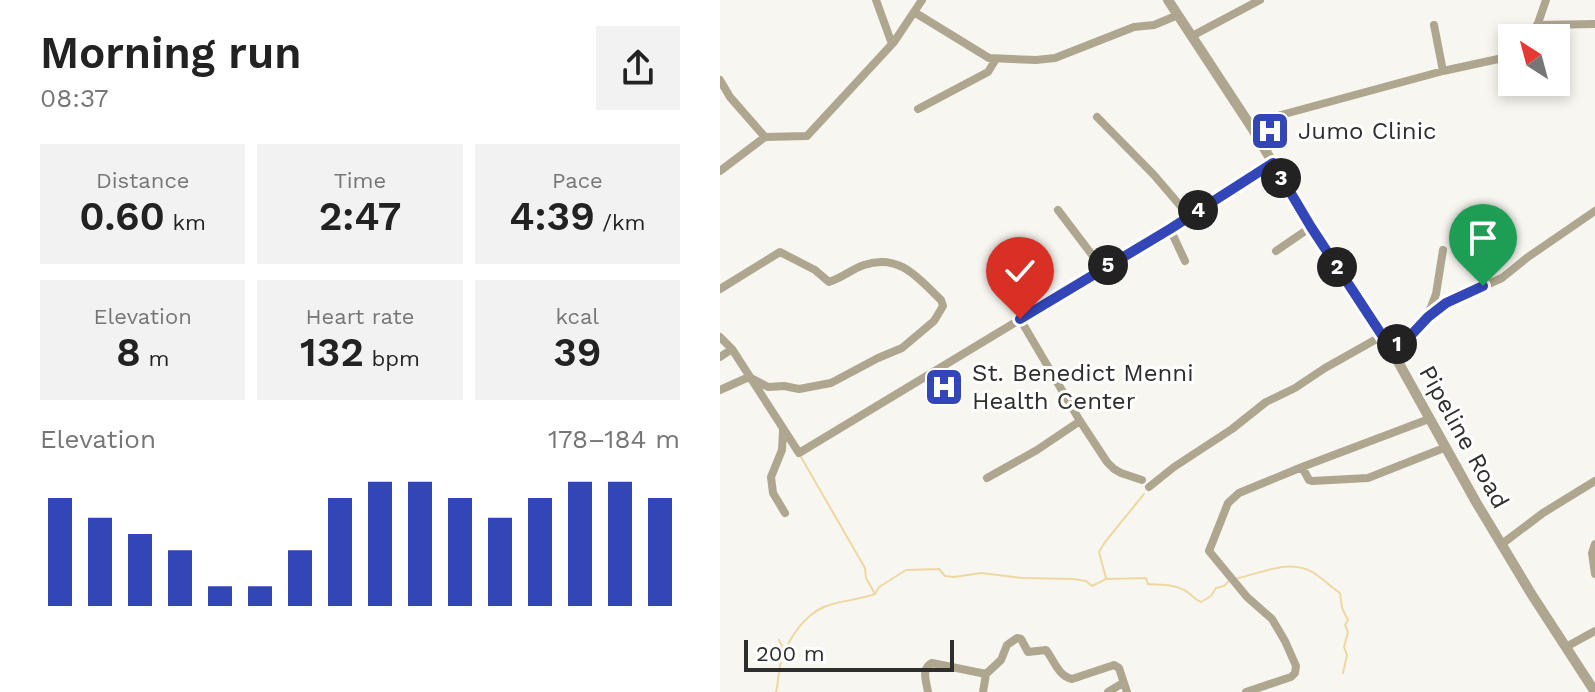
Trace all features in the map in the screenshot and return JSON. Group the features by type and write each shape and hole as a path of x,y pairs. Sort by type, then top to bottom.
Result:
{"street":[{"path":"876,0 892,44"},
{"path":"720,171 765,137 807,136 892,44 922,0"},
{"name":"Pipeline Road","path":"1168,0 1391,349 1444,448 1595,692"},
{"path":"1192,36 1260,0"},
{"path":"1537,24 1546,0"},
{"path":"914,12 989,58 1036,60 1055,58 1134,27 1154,25 1178,15"},
{"path":"1570,24 1595,24"},
{"path":"1434,25 1443,71"},
{"path":"918,109 988,72 996,59"},
{"path":"1252,128 1288,113 1498,59"},
{"path":"720,80 730,97 765,137"},
{"path":"1097,117 1189,216"},
{"path":"720,337 732,349 799,453 1170,229 1273,163"},
{"path":"1058,210 1102,268"},
{"path":"1391,349 1446,303 1502,278 1595,211"},
{"path":"1276,251 1311,227"},
{"path":"1170,229 1185,261"},
{"path":"1428,317 1436,294 1443,250"},
{"path":"720,289 780,252 815,270 829,282 867,264 901,265 941,300 943,306 934,321 902,348 831,383 799,389 768,387 749,377"},
{"path":"1020,319 1095,445 1114,469 1145,483 1232,429 1266,402 1382,336"},
{"path":"720,357 732,349"},
{"path":"720,390 749,377"},
{"path":"1246,692 1291,677 1296,666 1272,619 1247,597 1209,551 1228,503 1239,493 1429,419"},
{"path":"987,478 1080,421"},
{"path":"783,430 782,450 771,477 773,493 785,513"},
{"path":"1302,467 1312,481 1368,478 1444,448"},
{"path":"1502,544 1543,513 1595,481"},
{"path":"1595,544 1592,553 1595,574"},
{"path":"1566,647 1595,631"},
{"path":"983,692 986,674 1001,660 1007,645 1017,638 1021,639 1028,652 1046,650 1068,679 1114,665 1119,668 1125,687 1108,692"},
{"path":"928,692 925,670 932,663 986,674"}],"waterway":[{"path":"776,692 783,655 791,638 809,617 824,607 875,594 866,578 865,568 801,457"},
{"path":"1106,578 1099,552 1144,494"},
{"path":"1238,578 1276,568 1295,567 1314,573 1340,593 1348,620 1345,625 1348,632 1343,673"},
{"path":"875,594 879,587 906,570 939,569 945,576 954,577 981,573 1073,579 1086,581 1092,586 1106,579 1146,578 1148,584 1180,588 1201,602 1228,582"},
{"path":"779,640 784,650"}],"place":[{"name":"Jumo Clinic","path":"1270,131"},
{"name":"St. Benedict Menni Health Center","path":"944,387"}],"route":[{"path":"1020,319 1273,163 1391,349 1446,303 1483,286"}]}
